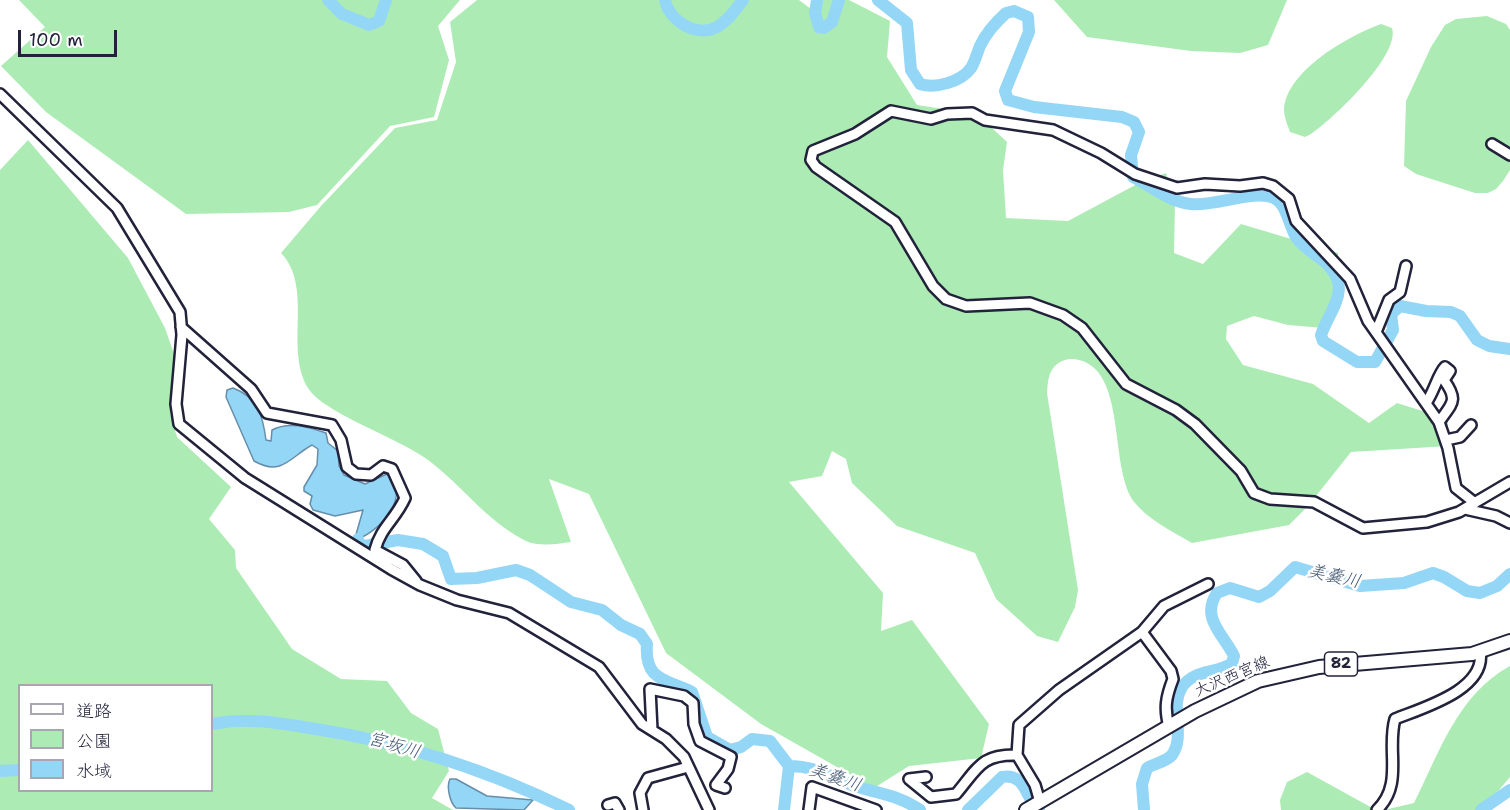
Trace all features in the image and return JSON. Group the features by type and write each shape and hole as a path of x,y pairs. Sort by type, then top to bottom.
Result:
{"main road":[{"name":"大沢西宮線","path":"1033,806 1217,698 1258,681 1299,669 1436,659 1480,651 1510,641"}],"street":[{"path":"0,94 117,208 180,312 176,404 179,424 244,478 420,585 457,600 509,613 528,622 604,672 634,715 666,739 684,757 709,810"},
{"path":"1475,503 1455,488 1446,440 1439,422 1376,332 1350,279 1296,221 1289,199 1273,186 1263,183 1240,186 1205,184 1177,189 1131,172 1101,153 1053,130 985,120 972,113 947,114 931,119 891,111 855,134 813,151 811,160 835,182 895,222 933,286 946,299 966,306 1030,303 1063,315 1082,328 1126,384 1176,410 1219,445 1241,471 1254,493 1270,499 1314,502 1363,528 1427,522 1465,509 1475,503 1510,482"},
{"path":"1492,144 1510,155"},
{"path":"1376,332 1389,300 1400,292 1406,266"},
{"path":"181,327 251,389 267,412 332,425 341,440 347,467 356,474 371,475 383,466 392,469 405,498 396,516 380,533 375,550 403,565 420,585"},
{"path":"1426,403 1437,387 1440,373 1445,367 1450,371 1444,380 1454,393 1454,400 1439,422"},
{"path":"1446,440 1460,437 1471,425"},
{"path":"1465,509 1496,516 1510,524"},
{"path":"1033,806 1035,784 1017,755 1018,724 1059,690 1142,632 1164,606 1208,584"},
{"path":"1142,632 1171,671 1173,679 1165,710 1174,724"},
{"path":"1377,810 1386,801 1393,784 1395,719 1458,693 1477,671 1481,658 1480,651"},
{"path":"652,730 650,689 684,696 693,703 694,724 700,741 731,757 728,769 716,785 725,788"},
{"path":"926,777 909,779 931,797 956,794 982,763 996,754 1017,755"},
{"path":"643,810 640,793 648,778 688,767"},
{"path":"809,810 812,787 876,810"},
{"path":"608,805 615,803 619,810"}],"green space":[{"path":"19,0 460,0 438,26 449,60 434,117 390,126 317,205 289,212 186,214 46,112 1,66 45,27"},
{"path":"477,0 799,0 811,9 817,0 849,0 890,21 887,57 917,105 977,114 1007,142 1003,170 1006,218 1068,221 1139,183 1166,173 1175,203 1174,253 1203,264 1241,224 1338,253 1335,298 1324,328 1288,325 1254,316 1227,326 1226,339 1243,365 1313,384 1369,423 1397,403 1448,419 1448,446 1351,452 1308,506 1289,525 1192,543 1154,520 1135,503 1127,488 1122,468 1111,402 1105,383 1094,368 1079,360 1062,361 1054,367 1050,374 1047,393 1078,590 1075,607 1058,642 1037,636 996,599 975,553 897,526 852,483 846,459 832,451 822,476 789,482 883,593 881,631 912,620 989,724 981,758 909,766 874,788 761,724 666,653 589,494 549,479 571,542 531,543 499,524 428,460 329,407 308,388 301,372 298,355 296,283 291,267 281,253 321,206 395,128 437,120 456,62 450,22"},
{"path":"1054,0 1287,0 1268,45 1240,53 1191,51 1087,37"},
{"path":"1487,16 1506,24 1510,30 1510,170 1496,189 1488,193 1475,193 1416,174 1404,166 1406,101 1431,47 1445,25 1456,19"},
{"path":"1381,24 1392,28 1392,40 1376,70 1363,86 1311,134 1305,137 1290,132 1284,110 1287,96 1295,82 1307,69 1336,46"},
{"path":"28,140 128,258 165,328 174,354 170,413 177,437 231,487 209,519 235,550 236,568 292,649 341,679 387,681 411,713 438,729 449,771 432,798 453,810 0,810 0,170"},
{"path":"1510,666 1510,777 1482,810 1384,810 1414,803 1463,708 1492,678"},
{"path":"1307,772 1376,810 1281,810 1280,800 1287,782"}],"water":[{"path":"233,388 254,402 261,416 266,440 271,441 272,430 278,427 292,425 312,429 326,433 328,443 338,451 339,466 344,475 365,484 387,474 394,483 396,492 395,502 384,520 367,535 358,539 355,538 363,510 335,516 313,510 310,504 312,496 304,491 317,465 318,449 312,445 279,466 272,467 254,461 226,397 227,390"},
{"path":"450,779 456,779 487,796 533,800 524,810 456,808 449,794"}],"waterway":[{"path":"328,0 342,14 369,25 379,21 386,0"},
{"path":"665,0 672,15 678,21 685,26 701,30 717,27 732,15 743,0"},
{"path":"817,0 815,13 819,27 824,28 832,22 839,0"},
{"path":"878,0 907,23 911,70 920,84 940,85 954,81 967,73 988,32 1006,13 1014,11 1028,17 1029,32 1005,91 1008,100 1034,107 1122,117 1134,122 1139,132 1131,155 1133,177 1161,194 1183,203 1201,204 1256,196 1266,196 1278,201 1285,210 1296,237 1324,261 1338,280 1338,298 1321,335 1323,341 1357,362 1375,362 1393,330 1391,314 1400,306 1426,311 1451,312 1460,316 1477,340 1489,346 1510,349"},
{"path":"358,539 358,544 365,546 398,540 423,544 443,556 451,579 477,578 516,570 530,575 571,602 602,610 621,625 640,634 647,644 647,656 653,672 666,681 692,692 707,737 730,750 741,747 752,739 770,741 789,766"},
{"name":"美嚢川","path":"1144,810 1142,784 1147,768 1170,757 1176,747 1178,739 1177,704 1182,687 1199,674 1220,669 1232,663 1234,656 1212,618 1212,602 1217,593 1230,588 1259,597 1270,591 1295,567 1360,586 1404,583 1433,573 1467,591 1480,593 1497,586 1510,574"},
{"name":"宮坂川","path":"213,724 239,721 276,723 382,742 477,770 569,810"},
{"name":"美嚢川","path":"784,810 789,766 815,770 855,786 897,798 920,810"},
{"name":"宮坂川","path":"0,771 18,770"},
{"name":"美嚢川","path":"968,810 1002,777 1010,777 1021,783 1039,810"},
{"path":"1481,810 1510,790"}]}
